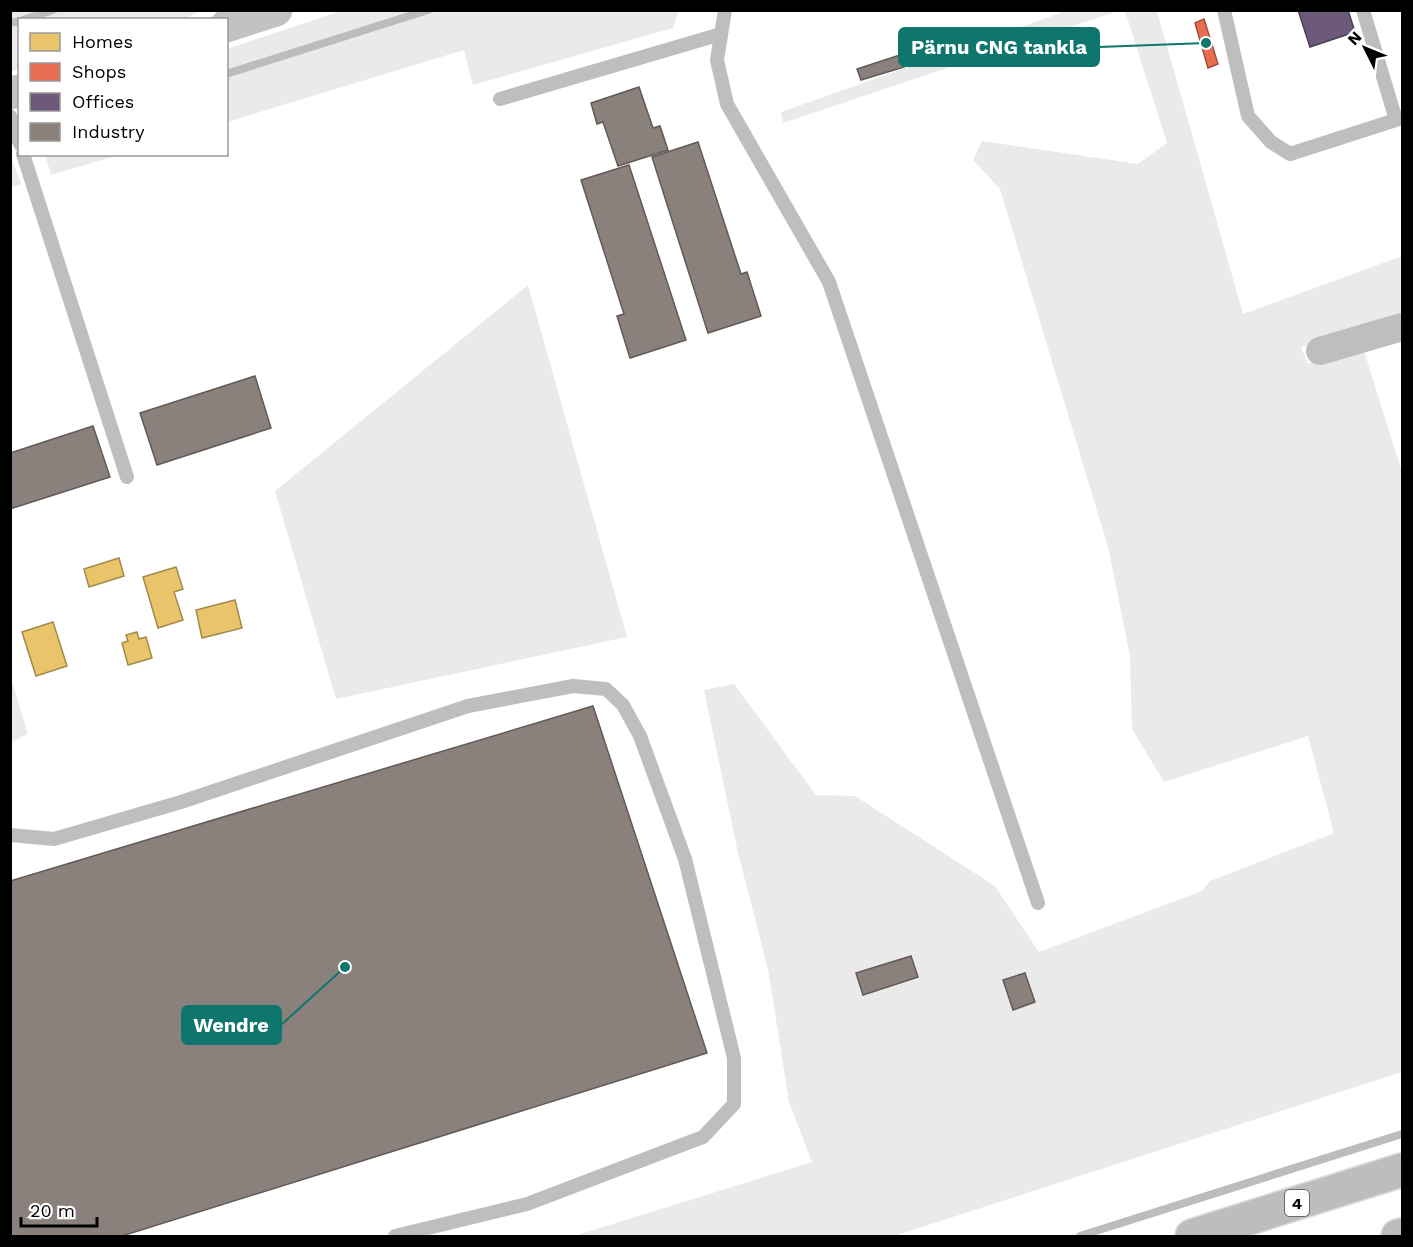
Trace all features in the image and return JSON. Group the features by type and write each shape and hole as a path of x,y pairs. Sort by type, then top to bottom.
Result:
{"highway":[{"name":"4","path":"1192,1236 1402,1170"}],"street":[{"path":"1320,351 1402,327"}],"lane":[{"path":"725,10 717,60 727,104 829,282 1038,903"},
{"path":"1224,10 1248,116 1270,142 1290,154 1399,119 1363,10"},
{"path":"500,99 721,34"},
{"path":"10,116 18,138"},
{"path":"24,156 128,477"},
{"path":"10,835 54,839 181,802 468,706 573,686 606,689 623,705 640,736 685,860 734,1058 734,1104 703,1137 527,1204 395,1236"}],"shaded area":[{"path":"11,10 199,10 187,18 18,18 18,69 11,72"},
{"path":"344,10 678,10 673,28 473,85 464,50 228,122 228,49"},
{"path":"1066,11 1118,11 783,123 781,112"},
{"path":"1125,11 1157,11 1243,314 1402,256 1402,316 1301,347 1308,363 1364,351 1402,472 1402,1072 894,1236 574,1236 812,1162 789,1102 768,969 738,853 704,690 734,684 816,795 855,796 995,886 1039,952 1202,891 1210,881 1334,833 1308,736 1164,782 1132,729 1130,656 1108,547 1000,189 973,160 982,141 1138,164 1167,143"},
{"path":"10,154 21,184 11,187 10,187"},
{"path":"46,156 116,156 51,175"},
{"path":"528,285 627,637 336,699 275,491"},
{"path":"10,675 28,734 11,742 10,742"}],"building: Homes":[{"path":"119,558 124,576 89,587 84,569"},
{"path":"176,567 183,589 174,592 183,620 158,628 143,577"},
{"path":"235,600 242,628 202,638 196,610"},
{"path":"53,622 67,666 36,676 22,632"},
{"path":"137,632 139,639 146,637 152,658 128,665 122,643 128,641 126,635"}],"building: Shops":[{"path":"1204,19 1218,64 1208,68 1195,23"}],"building: Offices":[{"path":"1298,10 1348,10 1355,32 1310,47"}],"building: Industry":[{"path":"900,55 904,67 861,80 857,69"},
{"path":"639,87 653,128 660,126 668,150 618,166 603,122 597,124 591,103"},
{"path":"698,142 741,274 747,272 761,316 708,333 652,157"},
{"path":"629,165 686,340 630,358 617,316 624,314 581,180"},
{"path":"255,376 271,428 157,465 140,413"},
{"path":"93,426 110,477 10,509 10,453"},
{"path":"593,706 707,1053 122,1236 10,1236 10,881"},
{"path":"911,956 918,977 863,995 856,973"},
{"path":"1025,973 1035,1002 1013,1010 1003,980"}],"waterway":[{"path":"29,18 53,10"},
{"path":"228,73 428,10"},
{"path":"10,23 18,21"},
{"path":"1080,1236 1402,1134"}],"place":[{"name":"Pärnu CNG tankla","path":"1206,43"},
{"name":"Wendre","path":"345,967"}]}
